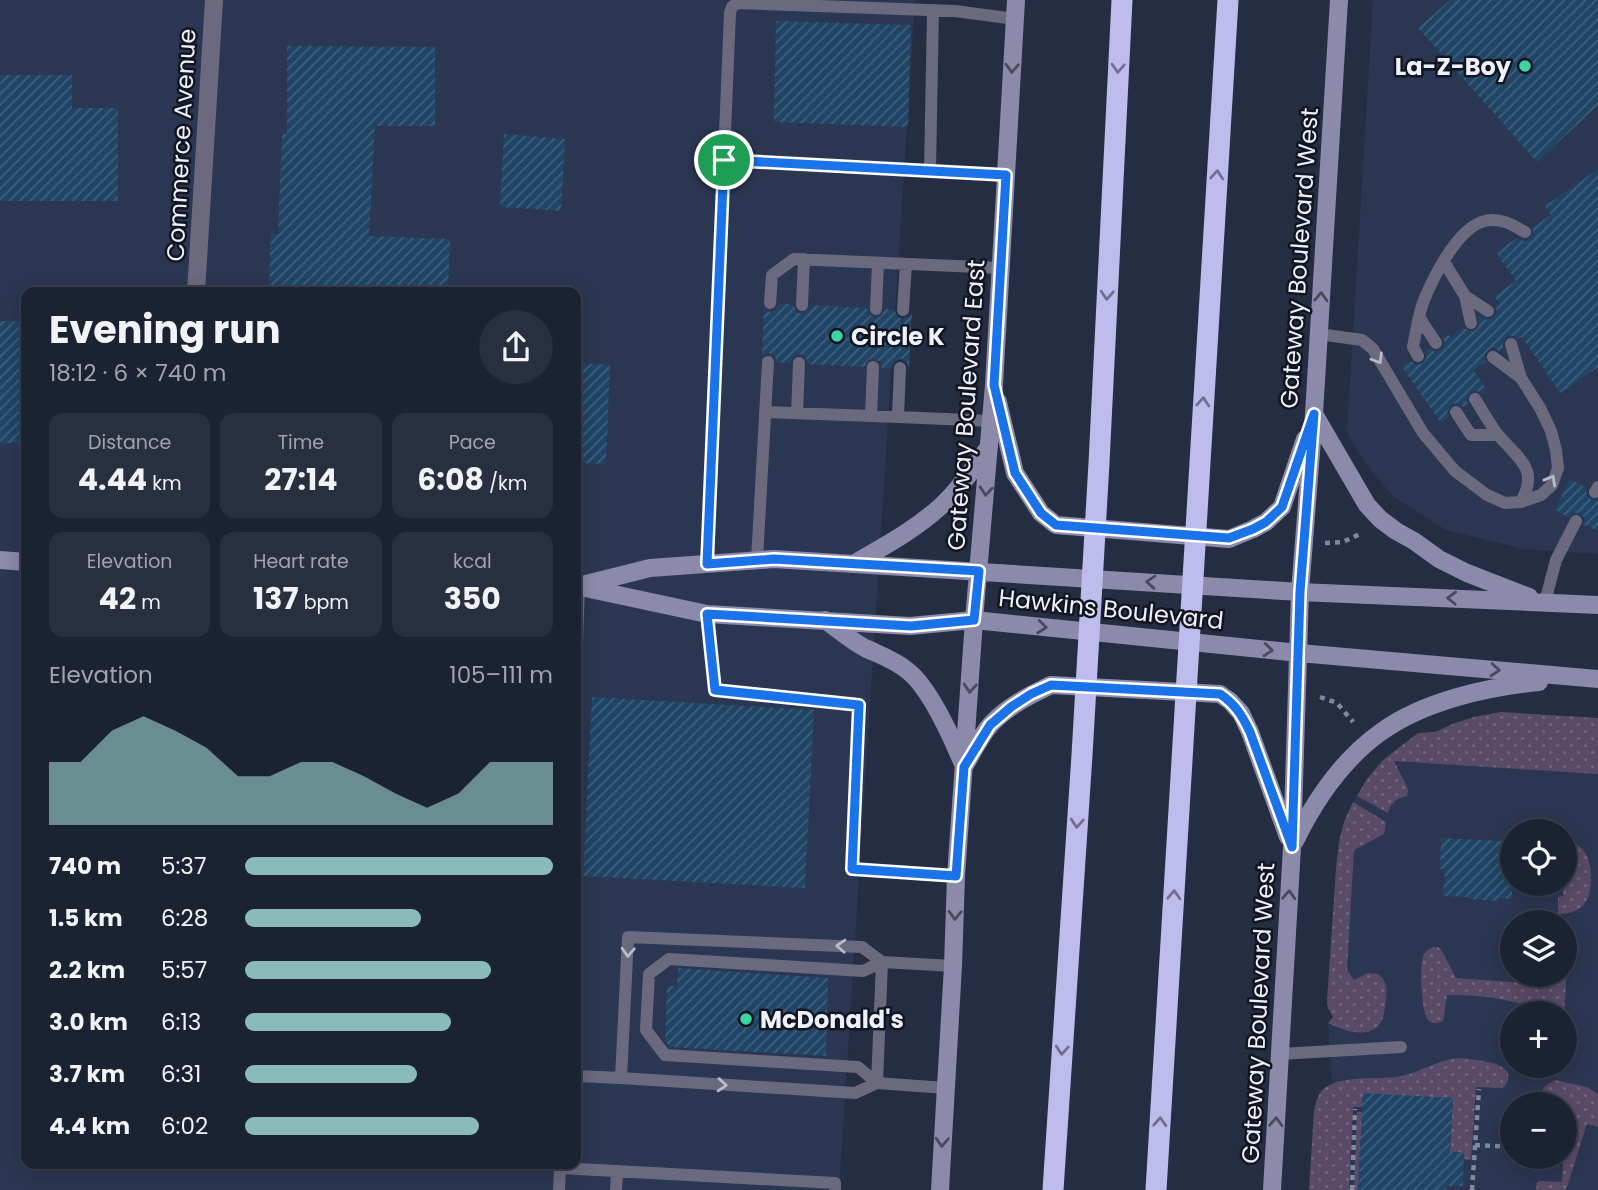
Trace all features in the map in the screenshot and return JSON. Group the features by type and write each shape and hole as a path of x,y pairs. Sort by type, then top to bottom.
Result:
{"highway":[{"path":"1053,1190 1099,463 1122,0"},
{"path":"1156,1190 1228,0"}],"main road":[{"name":"Gateway Boulevard East","path":"940,1190 956,876 994,385 1016,0"},
{"name":"Gateway Boulevard West","path":"1272,1190 1292,847 1300,592 1314,414 1339,0"},
{"path":"994,385 1015,473 1041,513 1056,525 1229,538 1253,529 1266,522 1282,507 1314,414"},
{"path":"1314,414 1367,505 1380,519 1439,559 1467,573 1545,602"},
{"path":"856,564 915,527 943,504 967,478 989,447"},
{"name":"Hawkins Boulevard","path":"581,585 650,568 774,559 1300,592 1598,605"},
{"path":"0,560 21,562"},
{"name":"Hawkins Boulevard","path":"581,587 707,614 911,626 974,620 1299,653 1591,678"},
{"path":"824,620 863,647 883,655 909,671 948,729 964,767"},
{"path":"1292,847 1321,795 1351,757 1381,731 1414,713 1475,692 1521,684 1591,678"},
{"path":"964,767 990,725 1011,707 1051,685 1220,694 1230,701 1246,722 1292,847"}],"street":[{"name":"Commerce Avenue","path":"196,287 214,0"}],"lane":[{"path":"707,564 732,7 737,4 933,10 1015,19"},
{"path":"930,170 933,10"},
{"path":"724,160 1006,175"},
{"path":"1418,356 1412,347 1424,301 1444,262 1462,235 1485,221 1499,220 1525,232"},
{"path":"770,303 772,275 794,259 1001,268"},
{"path":"802,305 804,260"},
{"path":"1444,262 1465,296 1471,323"},
{"path":"876,309 878,263"},
{"path":"903,310 906,264"},
{"path":"1465,296 1488,311"},
{"path":"1419,317 1436,343"},
{"path":"1319,334 1362,340 1373,349 1423,433 1455,471 1487,495 1505,503 1521,502 1541,495 1552,485 1558,468 1551,431 1521,378 1511,344"},
{"path":"1493,357 1521,378"},
{"path":"757,561 768,362"},
{"path":"796,414 799,363"},
{"path":"871,416 873,367"},
{"path":"898,417 900,368"},
{"path":"1475,399 1498,435 1526,467 1530,479 1521,502"},
{"path":"765,412 991,421"},
{"path":"1456,412 1471,435 1498,435"},
{"path":"1545,602 1556,560 1576,521"},
{"path":"707,614 715,690 859,705 852,869 956,876"},
{"path":"621,1078 628,937 862,947 882,962"},
{"path":"877,1083 858,1067 665,1055 646,1030 649,974 669,959 863,971 882,962 953,966"},
{"path":"877,1083 882,962"},
{"path":"1280,1054 1401,1047"},
{"path":"581,1076 855,1093 877,1083 946,1088"},
{"path":"581,1168 835,1183 835,1190"},
{"path":"559,1190 560,1169"},
{"path":"616,1190 617,1172"}],"path":[{"path":"1321,544 1343,542 1364,532"},
{"path":"1319,697 1337,704 1353,722"},
{"path":"1472,1190 1479,1089"},
{"path":"1352,1190 1355,1109"},
{"path":"1475,1144 1500,1146"}],"shaded area":[{"path":"0,0 915,0 839,1190 0,1190"},
{"path":"1373,0 1598,0 1598,554 1523,549 1446,530 1394,497 1365,463 1347,432"},
{"path":"1501,712 1598,718 1598,1190 1309,1190 1314,1111 1321,1092 1332,1084 1328,1023 1333,1017 1327,1001 1336,869 1344,822 1367,779 1383,760 1418,733 1435,732 1455,723"},
{"path":"1501,712 1598,718 1598,774 1394,761 1408,789 1407,796 1394,802 1388,813 1357,796 1383,760 1418,733 1435,732 1474,717"},
{"path":"1353,802 1386,822 1384,834 1354,850 1347,970 1354,980 1368,973 1378,974 1385,982 1386,988 1382,1020 1371,1031 1364,1032 1349,1031 1328,1023 1333,1017 1327,1001 1339,842"},
{"path":"1577,845 1586,854 1590,866 1591,887 1587,900 1577,910 1558,910 1558,897 1577,896"},
{"path":"1438,947 1456,978 1500,981 1500,987 1566,987 1565,1001 1509,1001 1471,995 1447,995 1443,1021 1432,1023 1426,1015 1422,998 1422,959 1427,951"},
{"path":"1458,1058 1484,1061 1500,1066 1500,1078 1508,1078 1503,1088 1476,1087 1471,1160 1464,1159 1464,1153 1450,1152 1453,1098 1363,1094 1362,1107 1353,1107 1349,1190 1309,1190 1314,1111 1323,1089 1352,1079 1401,1076"},
{"path":"1555,1080 1587,1087 1598,1094 1598,1127 1587,1124 1577,1155 1577,1092 1543,1092"},
{"path":"1357,1112 1362,1112 1358,1190 1354,1190"},
{"path":"1563,1169 1573,1169 1566,1190 1536,1190 1539,1181 1562,1182"}],"building":[{"name":"La-Z-Boy","path":"1450,0 1598,0 1598,105 1537,162 1418,28"},
{"path":"776,21 911,25 908,127 774,122"},
{"path":"287,46 435,47 435,126 375,126 369,236 450,239 448,287 269,287 271,233 278,234 282,134 287,134"},
{"path":"0,75 72,75 72,108 118,108 118,201 0,201"},
{"path":"504,134 565,139 561,211 500,207"},
{"path":"1598,169 1598,367 1560,393 1522,337 1518,339 1508,336 1503,341 1503,349 1500,352 1495,348 1489,349 1484,355 1486,362 1473,370 1487,390 1482,394 1475,390 1470,392 1466,399 1468,404 1463,407 1456,403 1451,405 1447,412 1449,417 1441,423 1402,367 1411,361 1417,365 1423,363 1427,357 1425,351 1429,348 1436,352 1441,350 1445,343 1443,338 1448,334 1450,337 1464,327 1469,331 1476,330 1480,316 1488,320 1495,316 1495,306 1499,303 1494,296 1516,281 1496,252 1517,238 1524,241 1530,239 1534,233 1532,228 1551,215 1545,206"},
{"name":"Circle K","path":"779,304 793,304 797,312 802,314 809,310 811,305 867,308 869,314 875,318 881,316 885,309 894,310 898,317 903,319 912,311 909,369 907,363 901,359 895,361 891,368 882,368 880,362 874,358 868,360 864,367 808,364 806,358 800,354 794,356 790,363 777,362 769,353 762,356 764,309 773,311"},
{"path":"0,321 21,321 21,443 0,443"},
{"path":"581,363 610,365 606,464 581,463"},
{"path":"1570,479 1587,488 1586,493 1590,499 1598,500 1598,531 1584,525 1584,517 1579,513 1572,513 1568,517 1555,510"},
{"path":"592,697 814,710 805,888 583,876"},
{"path":"1441,838 1500,841 1500,896 1512,896 1512,899 1498,898 1498,901 1443,896 1445,869 1440,869"},
{"name":"McDonald's","path":"678,968 828,978 826,1056 670,1047 665,1041 667,986 677,986"},
{"path":"1363,1093 1453,1098 1450,1152 1464,1152 1463,1186 1447,1186 1446,1190 1358,1190"}],"place":[{"name":"La-Z-Boy","path":"1525,66"},
{"name":"Circle K","path":"837,336"},
{"name":"McDonald's","path":"746,1019"}],"route":[{"path":"724,160 1006,175 994,385 1015,473 1041,513 1056,525 1229,538 1253,529 1266,522 1282,507 1314,414 1300,592 1292,847 1250,732 1241,713 1220,694 1051,685 1011,707 990,725 964,767 956,876 852,869 859,705 715,690 707,614 911,626 974,620 979,571 774,559 707,564 724,160"}]}
